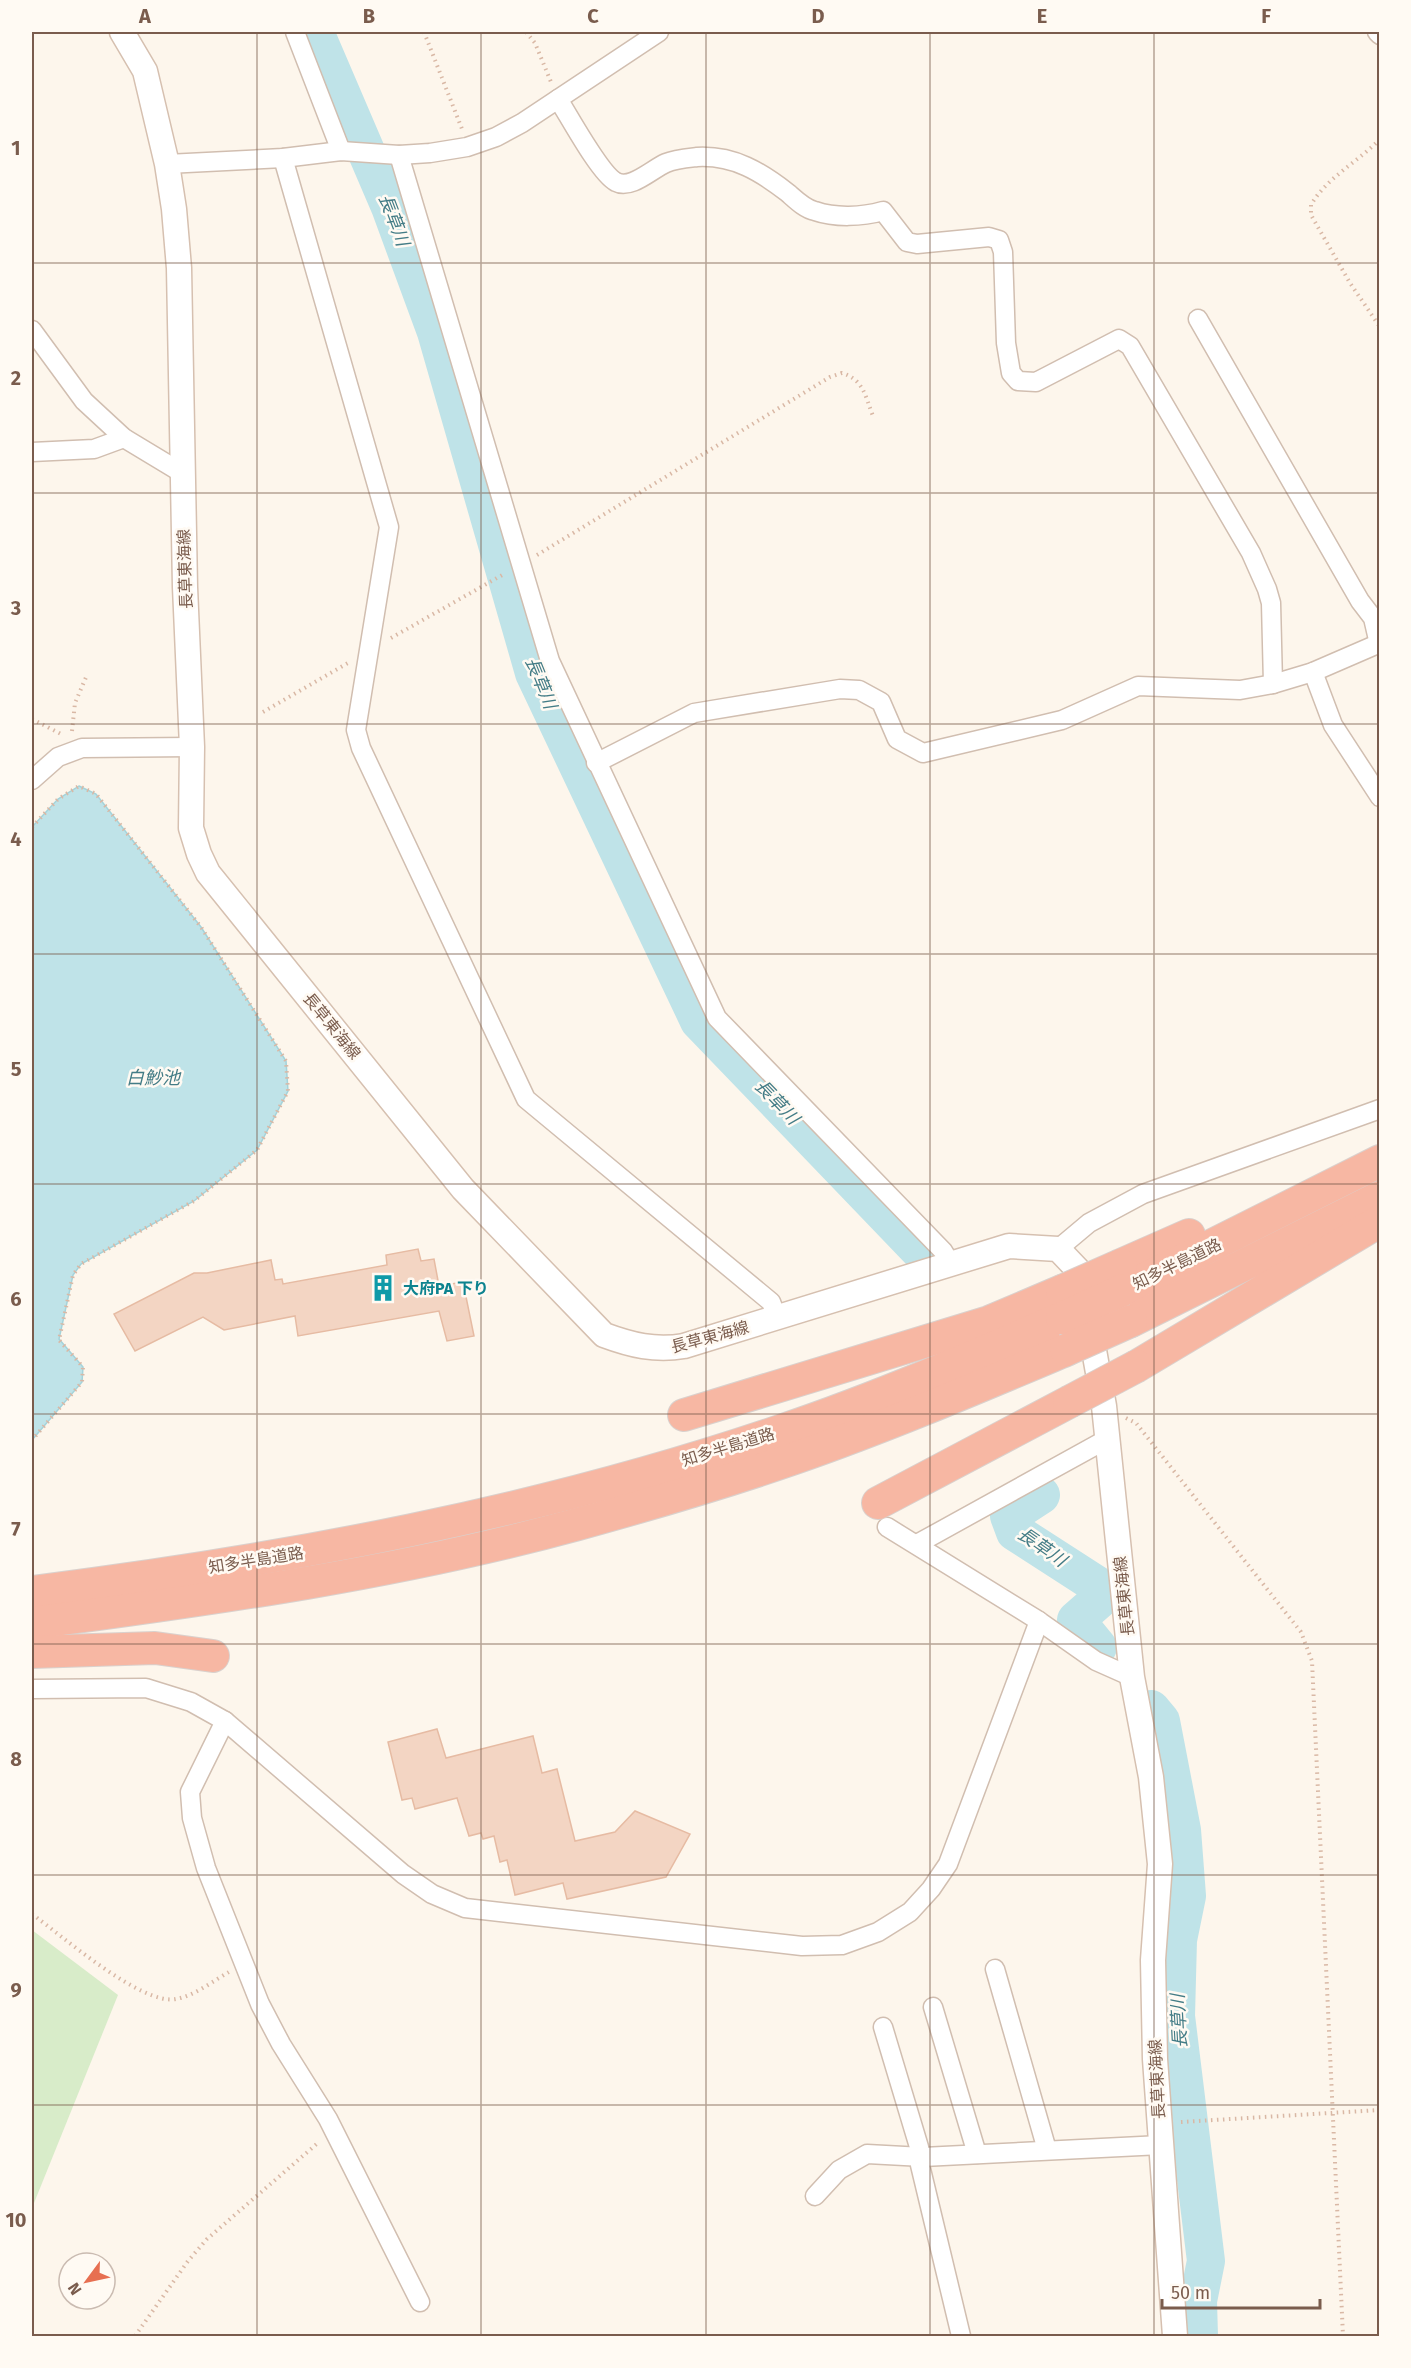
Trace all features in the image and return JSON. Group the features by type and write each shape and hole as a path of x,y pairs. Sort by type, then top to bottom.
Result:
{"highway":[{"path":"684,1415 989,1322 1062,1305 1380,1152"},
{"name":"知多半島道路","path":"1122,1278 1380,1161"},
{"name":"知多半島道路","path":"32,1623 205,1600 328,1580 575,1525 684,1494 795,1458 897,1420 1066,1350 1131,1321 1380,1197"},
{"path":"882,1515 1069,1402 1137,1366 1380,1221"},
{"name":"知多半島道路","path":"32,1592 322,1549 453,1522 564,1495 783,1430 885,1392 1062,1305"},
{"path":"32,1652 155,1648 213,1656"}],"main road":[{"name":"長草東海線","path":"122,32 145,71 167,164 174,209 179,268 182,473 192,747 191,828 208,873 463,1189 604,1335 630,1345 664,1349 684,1346 1009,1246 1058,1249 1080,1272 1109,1438 1132,1677 1151,1777 1160,1863 1153,1960 1160,2134 1175,2337"}],"street":[{"path":"295,32 341,151"},
{"path":"167,164 283,158 341,151 399,155 467,147 496,137 659,32"},
{"path":"1377,32 1380,35"},
{"path":"558,99 602,167 615,182 625,183 636,180 667,163 694,157 728,159 756,169 813,211 837,215 870,214 882,210 907,242 917,244 989,237 999,240 1003,252 1006,343 1011,373 1018,381 1036,382 1119,339 1130,346 1251,554 1267,589 1271,603 1272,684"},
{"path":"399,155 550,661 717,1018 943,1251 951,1264"},
{"path":"283,158 389,527 356,730 361,748 526,1099 771,1302 777,1318"},
{"path":"596,763 694,713 840,689 859,690 880,702 897,739 923,753 1062,720 1138,686 1240,690 1272,684 1312,672 1379,644 1373,618 1360,601 1198,319"},
{"path":"32,330 84,401 124,438 182,473"},
{"path":"32,452 94,449 124,438"},
{"path":"1312,672 1333,725 1380,797"},
{"path":"32,780 58,757 82,748 192,747"},
{"path":"1058,1249 1089,1223 1143,1194 1380,1109"},
{"path":"916,1544 1109,1438"},
{"path":"882,1515 916,1544 1039,1620 1096,1661 1132,1677"},
{"path":"32,1689 146,1688 191,1702 225,1721 402,1874 432,1894 465,1908 802,1946 842,1945 878,1932 910,1912 931,1889 948,1864 1039,1620"},
{"path":"225,1721 190,1792 192,1818 206,1868 260,2004 280,2044 334,2131 420,2302"},
{"path":"995,1969 1047,2150"},
{"path":"933,2007 977,2154"},
{"path":"883,2027 919,2147 919,2156 962,2336"},
{"path":"815,2196 838,2170 867,2154 919,2156 1047,2150 1160,2134"}],"path":[{"path":"424,32 467,147"},
{"path":"526,32 535,43 558,99"},
{"path":"1380,139 1326,186 1311,205 1311,215 1350,283 1380,327"},
{"path":"263,712 522,565 830,377 842,373 854,377 861,385 873,416"},
{"path":"32,719 69,738 75,703 87,675"},
{"path":"32,827 58,799 80,786 96,794 201,927 286,1061 288,1091 257,1150 194,1201 81,1264 73,1275 59,1340 83,1367 82,1382 32,1440"},
{"path":"1104,1406 1136,1423 1302,1632 1312,1661 1343,2337"},
{"path":"32,1914 97,1963 152,1997 177,1999 193,1993 244,1963"},
{"path":"1160,2134 1332,2112 1380,2110"},
{"path":"135,2337 188,2261 207,2239 300,2157 334,2131"}],"green space":[{"path":"32,1930 118,1995 32,2208"}],"water":[{"name":"白魦池","path":"79,786 96,794 201,927 286,1061 288,1091 257,1150 194,1201 81,1264 73,1275 59,1339 83,1367 82,1382 32,1440 32,827 58,799"}],"building":[{"path":"418,1249 421,1261 434,1259 439,1286 463,1282 474,1336 447,1341 439,1311 298,1336 295,1316 224,1330 203,1317 135,1351 114,1314 194,1273 207,1273 271,1260 275,1280 282,1279 283,1284 387,1265 386,1255"},
{"path":"437,1729 446,1758 533,1736 542,1773 557,1769 575,1841 615,1832 635,1811 690,1834 666,1877 567,1899 563,1883 515,1895 507,1860 500,1862 494,1836 483,1839 481,1833 469,1836 457,1798 415,1809 412,1798 402,1800 388,1742"}],"waterway":[{"name":"長草川","path":"315,32 390,207 436,332 534,673 699,1021 919,1250"},
{"name":"長草川","path":"1041,1495 1009,1516 1015,1532 1108,1592 1076,1620 1098,1647"},
{"name":"長草川","path":"1151,1709 1161,1721 1182,1830 1187,1896 1178,1940 1176,2016 1206,2261 1198,2301 1199,2336"}],"place":[{"name":"大府PA 下り","path":"383,1288"}]}
